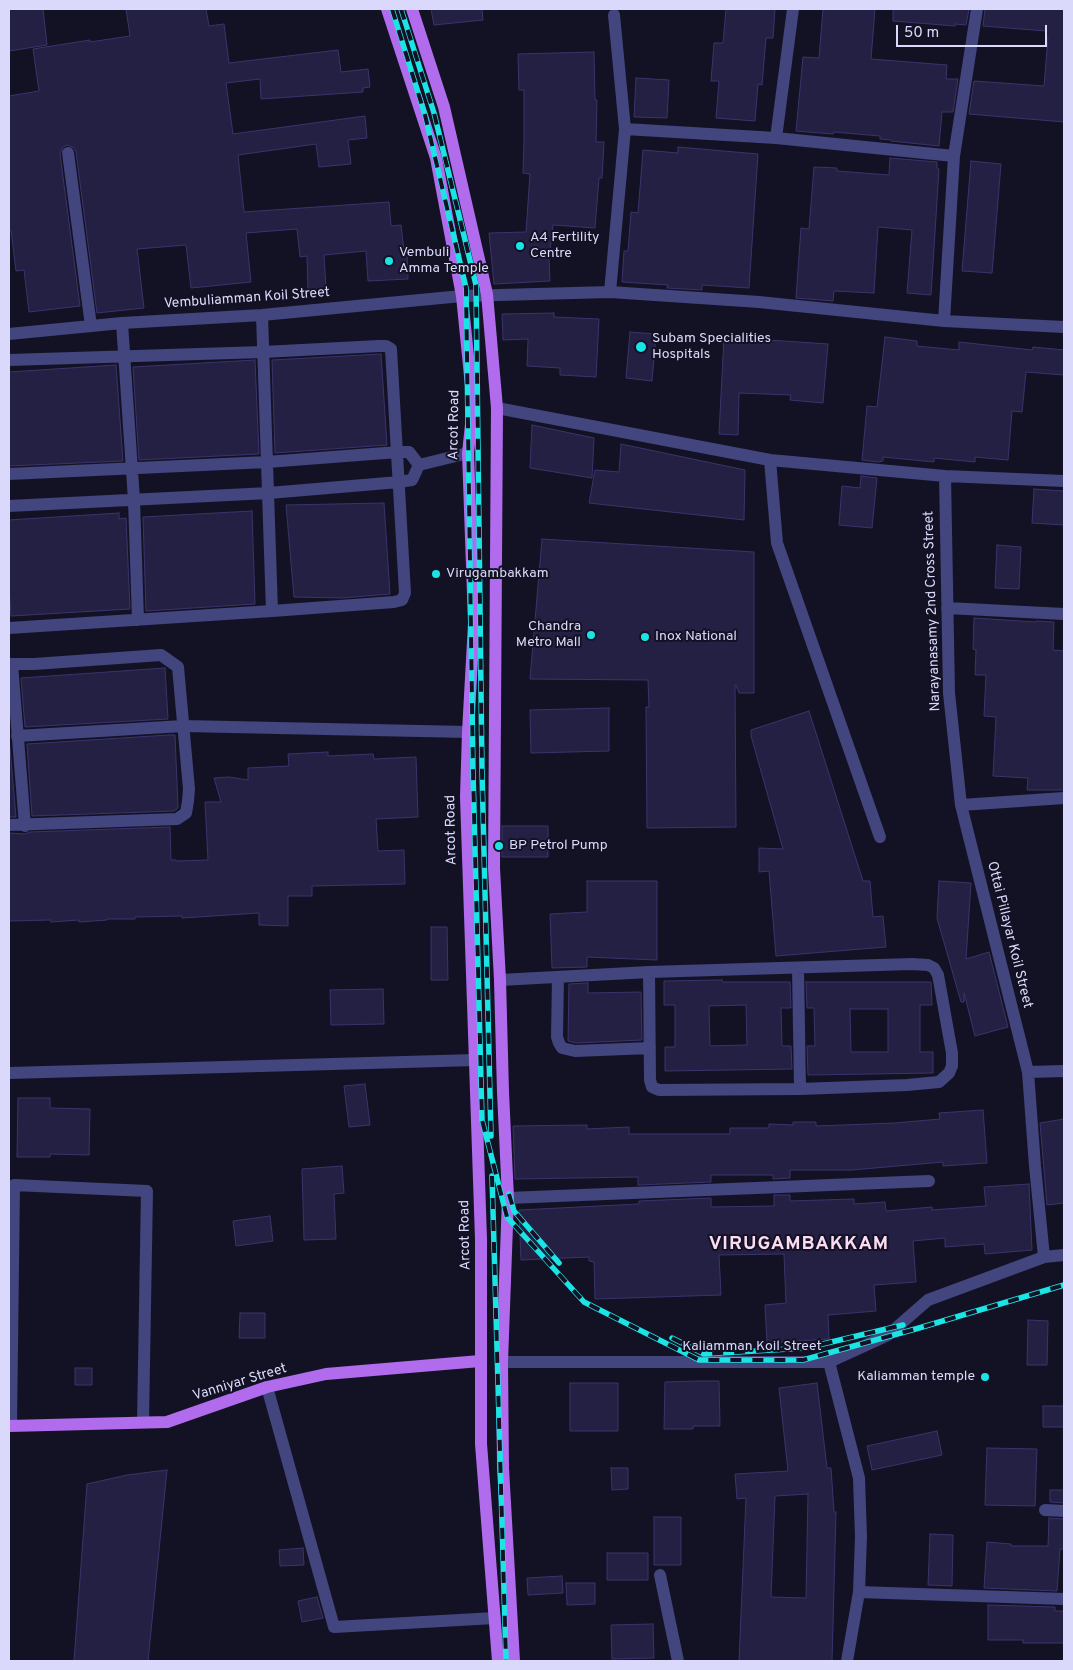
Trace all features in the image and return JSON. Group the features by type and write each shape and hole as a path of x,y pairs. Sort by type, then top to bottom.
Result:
{"main road":[{"name":"Arcot Road","path":"387,9 436,158 462,296 473,406 468,453 474,623 468,732 467,826 481,1238 481,1444 498,1661"},
{"path":"412,9 444,107 487,294 497,408 494,868 508,1198 502,1362 502,1468 514,1661"},
{"name":"Vanniyar Street","path":"10,1426 167,1422 267,1388 326,1374 480,1361"},
{"path":"489,1548 507,1547"}],"street":[{"path":"776,138 793,9"},
{"path":"944,321 954,156 977,9"},
{"path":"610,292 625,129 614,15"},
{"path":"625,129 776,138 954,156"},
{"path":"68,153 91,326"},
{"name":"Vembuliamman Koil Street","path":"9,334 122,323 262,315 487,294 610,292 760,302 944,321 1064,327"},
{"path":"262,315 272,611"},
{"path":"122,323 134,500 138,620"},
{"path":"9,360 386,346 391,349 405,593 402,600 394,602 9,628"},
{"path":"497,408 770,460 945,476 1064,480"},
{"path":"9,474 267,462 398,452 409,452 419,465"},
{"path":"419,465 468,453"},
{"path":"770,460 777,543 880,837"},
{"path":"9,506 269,493 399,482 412,480 419,465"},
{"name":"Narayanasamy 2nd Cross Street","path":"945,476 949,693 961,804"},
{"path":"947,608 1064,614"},
{"path":"9,825 25,826 177,819 186,813 189,789 178,667 161,655 10,664 25,826"},
{"path":"17,736 183,726 468,732"},
{"path":"961,804 1064,798"},
{"name":"Ottai Pillayar Koil Street","path":"961,804 1028,1072 1044,1257"},
{"path":"500,980 649,972 928,965 934,968 938,975 952,1053 952,1066 949,1074 939,1082 907,1085 800,1089 659,1090 652,1087 650,1080 649,972"},
{"path":"798,968 800,1089"},
{"path":"558,977 558,1037 562,1048 575,1051 650,1048"},
{"path":"9,1073 476,1060"},
{"path":"1028,1072 1064,1071"},
{"path":"508,1198 929,1181"},
{"path":"10,1426 14,1185 147,1191 143,1422"},
{"name":"Kaliamman Koil Street","path":"502,1362 829,1362 888,1335 928,1300 1044,1257 1064,1255"},
{"path":"829,1362 859,1478 861,1537 858,1592 847,1661"},
{"path":"267,1388 334,1627 495,1618"},
{"path":"1045,1510 1064,1511"},
{"path":"660,1575 678,1661"},
{"path":"858,1592 1064,1599"}],"building":[{"path":"9,9 43,9 47,45 9,51"},
{"path":"126,9 206,9 209,26 224,24 229,63 338,50 341,72 368,69 370,87 363,88 363,92 261,99 260,79 226,83 233,134 365,116 367,138 348,140 351,164 319,167 316,144 238,155 244,212 389,202 391,226 401,225 404,251 407,251 408,279 368,281 366,251 324,255 326,289 308,290 307,256 300,257 297,229 246,233 251,282 191,288 186,245 137,249 144,308 97,313 76,152 74,148 67,145 63,147 60,154 80,306 29,312 24,270 16,271 11,230 9,231 9,96 39,91 33,49 130,36"},
{"path":"431,9 482,9 483,20 434,25"},
{"path":"726,9 775,9 773,38 766,38 762,85 758,84 755,121 716,118 719,81 711,81 714,43 723,43"},
{"path":"823,9 875,9 871,59 947,65 946,79 958,79 953,112 942,112 939,146 891,141 880,139 880,136 796,131 803,57 819,58"},
{"path":"893,9 969,9 966,25 955,24 955,26 893,21"},
{"path":"985,9 1064,9 1064,122 969,114 974,81 1044,86 1048,38 1046,38 1046,31 983,26"},
{"path":"594,52 595,100 597,100 596,142 604,142 602,178 599,178 595,228 553,225 549,259 550,281 494,284 489,233 526,232 530,174 523,173 524,90 519,90 518,54"},
{"path":"636,78 669,80 667,118 634,117"},
{"path":"678,147 758,154 749,288 702,285 702,290 667,288 668,285 622,282 624,251 628,251 631,212 638,213 643,150 678,153"},
{"path":"890,158 937,162 937,168 939,169 931,295 907,293 912,230 878,227 874,293 834,291 833,301 796,298 801,228 809,229 814,167 837,168 837,171 889,175"},
{"path":"971,161 1001,164 992,273 962,271"},
{"path":"554,313 554,317 599,319 596,377 560,375 560,368 527,366 528,339 503,340 502,314"},
{"path":"630,332 656,334 652,381 626,378"},
{"path":"724,337 828,344 823,403 790,400 791,395 739,393 738,435 719,434"},
{"path":"885,337 917,341 917,346 959,350 959,342 1032,350 1033,347 1064,350 1064,375 1026,372 1022,412 1012,411 1008,460 975,457 975,462 934,458 934,462 883,457 883,461 878,462 862,460 867,406 877,407"},
{"path":"381,354 387,445 275,453 272,360"},
{"path":"255,360 259,454 139,460 133,367"},
{"path":"116,365 123,461 9,466 9,372"},
{"path":"532,425 594,438 592,478 530,468"},
{"path":"621,444 745,470 744,520 589,503 595,470 619,472"},
{"path":"861,476 877,478 872,528 839,525 842,486 860,488"},
{"path":"1034,489 1064,491 1064,525 1032,523"},
{"path":"384,503 390,594 342,598 294,597 286,505"},
{"path":"252,511 255,604 146,611 143,517"},
{"path":"119,513 119,519 126,518 130,609 11,616 9,520"},
{"path":"542,539 754,552 754,693 739,693 735,685 736,827 647,828 646,707 649,707 648,680 530,679"},
{"path":"997,545 1021,547 1019,589 995,588"},
{"path":"974,618 1054,622 1053,650 1064,651 1064,790 1027,790 1028,778 993,776 996,717 984,716 986,675 975,675 976,650 973,649"},
{"path":"165,668 168,719 25,727 21,678"},
{"path":"609,708 609,751 531,753 530,710"},
{"path":"809,711 863,881 870,881 873,917 883,916 886,947 776,956 769,871 759,872 759,848 783,849 751,736 751,730"},
{"path":"175,735 178,808 174,811 32,816 27,744"},
{"path":"9,737 16,817 9,817"},
{"path":"328,752 328,756 373,754 374,759 416,757 418,817 376,819 378,851 404,850 405,884 312,886 312,896 288,896 288,926 259,925 259,913 182,918 182,916 135,917 135,919 79,922 79,920 51,922 51,920 9,921 9,833 25,834 30,832 170,827 171,860 208,860 205,802 221,802 214,778 229,777 248,780 248,768 289,766 288,754"},
{"path":"502,826 548,826 548,857 502,857"},
{"path":"587,881 657,881 657,960 587,957 587,967 552,968 550,914 587,912"},
{"path":"939,881 971,883 966,959 989,952 1008,1027 975,1036 964,993 964,1002 961,1002 937,918"},
{"path":"431,927 447,927 448,980 431,980"},
{"path":"664,981 790,982 791,1008 781,1008 782,1046 791,1046 792,1069 665,1071 665,1047 675,1047 675,1005 664,1005","holes":["746,1005 747,1045 710,1046 709,1006"]},
{"path":"806,982 931,982 932,1005 920,1005 920,1052 933,1052 933,1073 808,1075 807,1046 815,1046 814,1008 807,1008","holes":["850,1009 888,1009 888,1052 851,1052"]},
{"path":"588,983 588,993 641,992 642,1040 576,1043 568,1041 569,984"},
{"path":"383,989 384,1024 331,1025 330,990"},
{"path":"365,1084 370,1125 349,1127 344,1086"},
{"path":"18,1098 50,1098 50,1108 90,1109 89,1155 50,1154 50,1157 17,1157"},
{"path":"983,1110 987,1163 943,1166 943,1162 852,1170 790,1170 790,1178 773,1179 773,1175 711,1175 711,1182 638,1185 638,1177 515,1179 513,1126 587,1125 587,1129 629,1127 629,1134 730,1134 730,1128 769,1128 769,1124 793,1125 793,1122 816,1122 816,1126 895,1123 940,1119 939,1113"},
{"path":"1064,1119 1064,1203 1047,1205 1040,1123"},
{"path":"342,1166 344,1193 334,1194 336,1239 304,1240 302,1169"},
{"path":"1029,1184 1032,1250 985,1254 984,1244 945,1247 945,1238 913,1241 916,1282 874,1285 876,1311 828,1315 829,1339 767,1343 765,1305 786,1303 784,1254 719,1255 721,1295 595,1299 594,1262 589,1261 589,1257 521,1260 519,1210 711,1198 711,1207 774,1206 774,1195 790,1195 790,1201 854,1199 854,1204 885,1202 886,1211 932,1207 932,1210 986,1206 984,1187"},
{"path":"270,1216 273,1241 236,1246 233,1221"},
{"path":"240,1313 265,1313 265,1338 239,1338"},
{"path":"1028,1320 1048,1321 1047,1365 1027,1365"},
{"path":"75,1368 92,1368 92,1385 75,1385"},
{"path":"719,1381 720,1426 693,1426 693,1429 664,1429 665,1382"},
{"path":"570,1383 618,1383 618,1431 570,1431"},
{"path":"817,1383 827,1468 831,1468 834,1512 836,1512 832,1661 739,1661 746,1498 737,1499 735,1474 788,1471 779,1388","holes":["808,1494 806,1598 771,1597 775,1496"]},
{"path":"1043,1406 1064,1406 1064,1427 1043,1427"},
{"path":"937,1431 942,1455 872,1470 867,1446"},
{"path":"987,1448 1037,1449 1035,1506 985,1505"},
{"path":"611,1468 628,1468 628,1489 612,1490"},
{"path":"167,1470 148,1661 74,1661 87,1484 127,1475"},
{"path":"1050,1490 1064,1490 1064,1503 1050,1502"},
{"path":"654,1517 681,1517 681,1565 654,1565"},
{"path":"1049,1518 1064,1519 1064,1549 1060,1549 1057,1591 984,1588 987,1542 1011,1544 1011,1546 1048,1546"},
{"path":"930,1534 953,1535 952,1586 928,1585"},
{"path":"303,1548 304,1565 280,1566 279,1550"},
{"path":"607,1553 648,1553 648,1580 607,1580"},
{"path":"562,1576 563,1593 528,1595 527,1578"},
{"path":"566,1583 595,1583 595,1604 567,1605"},
{"path":"317,1597 323,1618 302,1622 298,1601"},
{"path":"988,1605 1055,1607 1055,1611 1064,1611 1064,1643 1023,1643 1023,1640 988,1640"},
{"path":"653,1624 654,1658 612,1659 611,1625"}],"railway":[{"path":"392,9 425,115 466,288 473,772 482,1120 507,1217 584,1302 699,1360 803,1360 1064,1285"},
{"path":"401,9 434,113 476,285 482,771 491,1136"},
{"path":"492,1176 506,1661"},
{"path":"509,1194 514,1211 559,1263"},
{"path":"672,1338 704,1354 806,1348 903,1325"}],"place":[{"name":"A4 Fertility Centre","path":"520,246"},
{"name":"Vembuli Amma Temple","path":"389,261"},
{"name":"Subam Specialities Hospitals","path":"641,347"},
{"name":"Virugambakkam","path":"436,574"},
{"name":"Chandra Metro Mall","path":"591,635"},
{"name":"Inox National","path":"645,637"},
{"name":"BP Petrol Pump","path":"499,846"},
{"name":"Kaliamman temple","path":"985,1377"}],"district":[{"name":"VIRUGAMBAKKAM","path":"799,1245"}]}
